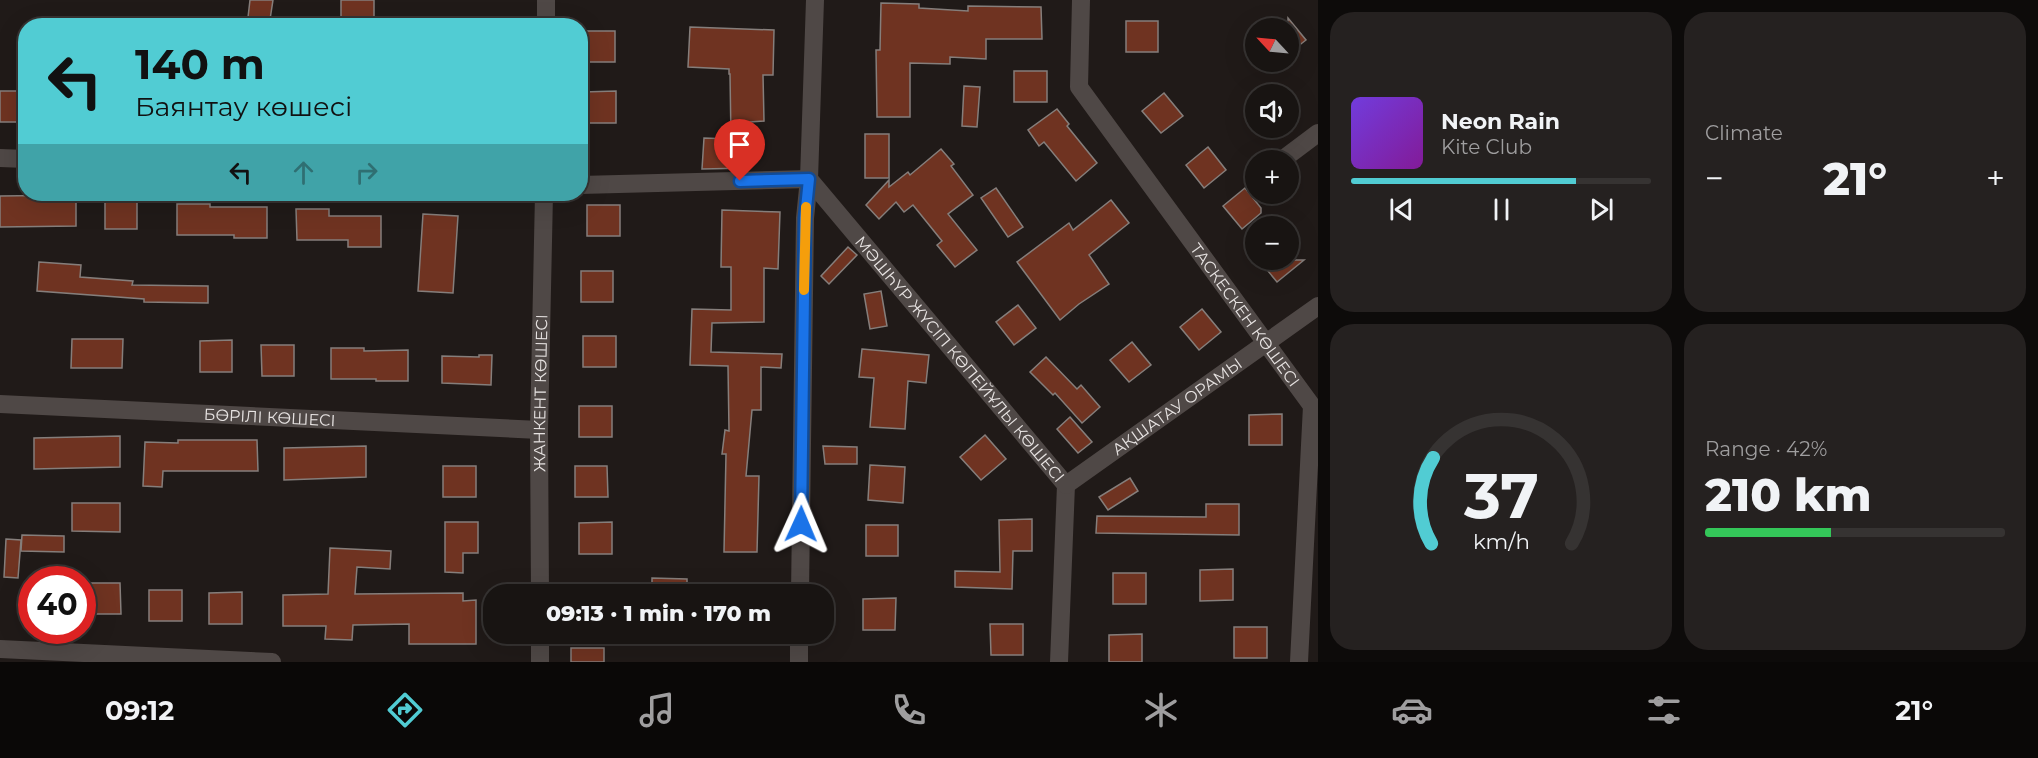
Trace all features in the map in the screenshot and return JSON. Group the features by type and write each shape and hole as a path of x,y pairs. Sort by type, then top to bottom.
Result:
{"street":[{"path":"546,0 546,18"},
{"path":"800,584 805,218 809,179 815,0"},
{"name":"ТАСКЕСКЕН КӨШЕСІ","path":"1081,0 1079,87 1312,406 1299,662"},
{"path":"1295,150 1318,133"},
{"path":"0,158 18,159"},
{"path":"588,185 809,179"},
{"name":"МӘШҺҮР ЖҮСІП КӨПЕЙҰЛЫ КӨШЕСІ","path":"809,179 1066,485 1059,662"},
{"name":"ЖАНКЕНТ КӨШЕСІ","path":"540,584 539,430 544,201"},
{"name":"АҚШАТАУ ОРАМЫ","path":"1066,485 1318,306"},
{"name":"БӨРІЛІ КӨШЕСІ","path":"0,404 539,430"},
{"path":"540,644 540,662"},
{"path":"799,644 799,662"},
{"path":"0,649 272,662"}],"building":[{"path":"250,0 273,0 270,18 248,18"},
{"path":"341,0 374,0 374,18 341,18"},
{"path":"881,3 919,4 919,8 968,11 968,6 1041,7 1042,39 986,39 986,59 950,57 950,64 910,63 910,117 877,117 876,50 880,50"},
{"path":"1126,21 1158,21 1158,52 1126,52"},
{"path":"690,27 774,30 773,75 763,75 764,121 750,122 750,168 702,169 704,138 731,139 730,74 729,69 688,67"},
{"path":"588,31 615,31 615,62 588,62"},
{"path":"1299,31 1306,40 1299,45"},
{"path":"1014,71 1047,71 1047,102 1014,102"},
{"path":"964,86 980,87 977,127 962,126"},
{"path":"0,91 18,91 18,122 0,122"},
{"path":"616,91 616,123 588,123 588,92"},
{"path":"1164,93 1183,116 1161,133 1142,111"},
{"path":"1057,109 1069,124 1067,126 1097,163 1076,181 1044,142 1039,146 1028,130"},
{"path":"865,134 889,134 889,178 865,178"},
{"path":"1208,147 1226,170 1204,188 1186,165"},
{"path":"941,149 954,164 951,166 973,195 948,214 977,250 955,267 937,245 942,241 913,205 904,212 896,202 879,219 866,205 889,180 889,187 908,172 910,175"},
{"path":"996,188 1023,227 1008,237 981,198"},
{"path":"1245,188 1245,204 1258,204 1261,213 1257,216 1245,216 1245,226 1242,229 1223,206"},
{"path":"0,196 18,196 18,201 76,201 76,226 0,227"},
{"path":"1111,200 1129,223 1089,255 1109,284 1060,320 1017,262 1069,223 1073,230"},
{"path":"105,201 137,201 137,229 105,229"},
{"path":"177,204 210,204 210,207 267,207 267,238 234,238 234,235 177,235"},
{"path":"587,205 620,205 620,236 587,236"},
{"path":"296,209 329,209 329,216 381,216 381,247 348,247 348,240 297,240"},
{"path":"722,210 780,212 778,269 764,268 764,322 712,323 711,352 782,354 781,368 761,367 761,410 752,410 746,476 759,476 757,552 724,552 726,454 722,454 725,430 729,431 728,366 690,365 692,309 731,310 731,267 721,267"},
{"path":"423,214 458,216 453,293 418,291"},
{"path":"848,247 857,255 829,284 821,276"},
{"path":"39,262 81,265 80,277 133,281 132,285 208,286 208,303 144,302 144,299 37,291"},
{"path":"1267,270 1292,270 1277,282"},
{"path":"581,271 613,271 613,302 581,302"},
{"path":"881,291 887,326 870,329 864,294"},
{"path":"1018,305 1036,328 1014,345 996,322"},
{"path":"1202,309 1221,332 1199,350 1180,327"},
{"path":"583,336 616,336 616,367 583,367"},
{"path":"72,339 123,339 122,368 71,368"},
{"path":"232,340 232,372 200,372 200,341"},
{"path":"1132,342 1151,365 1129,382 1110,360"},
{"path":"261,345 294,345 294,376 262,376"},
{"path":"331,348 364,348 364,351 408,350 408,381 331,379"},
{"path":"862,349 929,355 926,383 908,381 905,429 870,427 874,378 859,377"},
{"path":"479,355 492,355 491,385 442,383 442,356 479,357"},
{"path":"1046,357 1077,389 1081,385 1100,407 1082,423 1055,393 1053,395 1030,372"},
{"path":"579,406 612,406 612,437 579,437"},
{"path":"1282,414 1282,445 1249,445 1249,415"},
{"path":"1070,417 1092,442 1078,453 1057,429"},
{"path":"985,435 1006,459 981,480 960,457"},
{"path":"120,436 120,467 34,469 34,438"},
{"path":"178,440 257,440 258,471 163,471 162,487 143,486 145,442 178,443"},
{"path":"366,446 366,477 284,480 284,448"},
{"path":"823,446 857,447 857,464 825,464"},
{"path":"870,465 905,467 903,503 868,500"},
{"path":"443,466 476,466 476,497 443,497"},
{"path":"575,466 607,466 608,497 575,497"},
{"path":"1130,478 1138,491 1108,510 1099,497"},
{"path":"72,503 120,503 120,532 72,531"},
{"path":"1206,504 1239,504 1239,535 1096,533 1097,516 1206,517"},
{"path":"1032,519 1032,551 1013,551 1012,589 955,587 955,571 1000,572 999,520"},
{"path":"445,522 478,522 478,553 463,553 463,573 445,572"},
{"path":"612,522 612,554 579,554 579,523"},
{"path":"866,525 898,525 898,556 866,556"},
{"path":"22,535 64,536 64,552 21,551"},
{"path":"6,539 21,540 18,578 4,577"},
{"path":"330,548 391,551 390,569 357,567 355,594 463,593 463,601 476,600 476,644 409,644 409,624 353,625 352,640 325,639 326,626 283,626 283,595 328,594"},
{"path":"1233,569 1233,600 1200,601 1200,570"},
{"path":"1113,573 1146,573 1146,604 1113,604"},
{"path":"652,578 687,579 687,584 652,584"},
{"path":"96,583 120,583 121,614 96,614"},
{"path":"149,590 182,590 182,621 149,621"},
{"path":"242,592 242,624 209,624 209,593"},
{"path":"896,598 895,630 863,630 863,599"},
{"path":"990,624 1023,624 1023,655 991,655"},
{"path":"1234,627 1267,627 1267,658 1234,658"},
{"path":"1142,634 1142,662 1109,662 1109,635"},
{"path":"571,648 604,648 604,662 571,662"}],"slow traffic":[{"path":"804,290 806,207"}],"route":[{"path":"740,181 809,179 805,218 801,524"}]}
